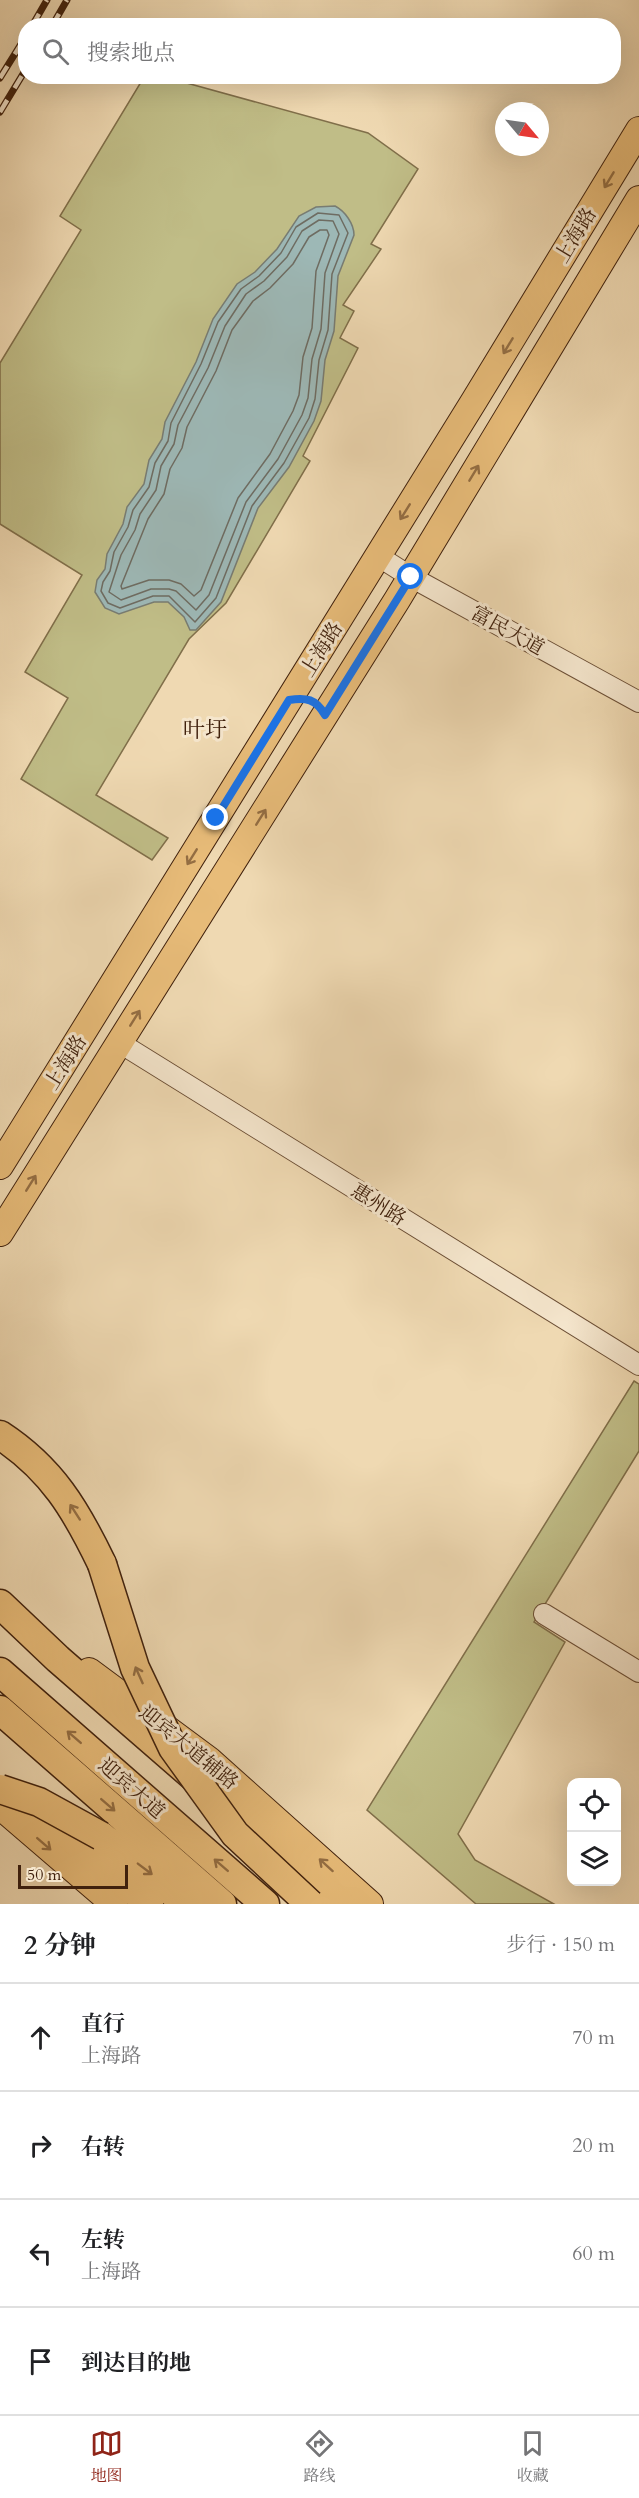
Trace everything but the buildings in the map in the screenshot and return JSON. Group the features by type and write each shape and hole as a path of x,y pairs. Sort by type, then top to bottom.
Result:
{"highway":[{"path":"0,1435 24,1451 56,1483 83,1524 102,1564 135,1668 173,1748 235,1834 310,1904"},
{"path":"0,1602 58,1659 340,1904"},
{"name":"迎宾大道","path":"0,1672 265,1904"},
{"name":"迎宾大道","path":"0,1710 222,1904"},
{"path":"0,1777 148,1904"},
{"path":"0,1789 39,1802 101,1836 187,1904"}],"main road":[{"name":"上海路","path":"0,1166 474,401 639,130"},
{"name":"上海路","path":"0,1233 411,577 639,199"},
{"path":"474,401 475,413 487,423 495,424 509,415"},
{"path":"289,700 304,697 312,700 320,706 325,715"},
{"name":"迎宾大道辅路","path":"0,1602 97,1678 209,1760 370,1904"},
{"path":"0,1806 114,1904"}],"street":[{"name":"富民大道","path":"378,556 411,577 639,702"},
{"name":"惠州路","path":"120,1042 639,1365"},
{"path":"544,1614 639,1672"}],"shaded area":[{"path":"140,84 190,84 368,133 418,169 371,244 381,249 343,305 354,311 340,338 358,348 303,456 310,461 226,603 189,639 96,795 168,838 152,860 21,779 68,698 25,672 82,575 0,524 0,363 81,230 60,216"},
{"path":"634,1381 639,1384 639,1451 534,1622 565,1642 458,1834 475,1860 554,1904 476,1904 367,1810"}],"water":[{"path":"335,206 348,218 354,235 338,276 334,331 325,360 321,401 314,421 289,467 258,508 221,602 196,630 190,630 184,617 168,602 154,602 119,614 105,608 95,592 97,580 105,569 107,554 123,524 127,507 144,484 149,460 162,439 165,422 196,362 213,319 237,284 255,272 277,249 299,216 316,207"}],"railway":[{"path":"37,18 47,0"},
{"path":"57,18 67,0"},
{"path":"0,78 18,49"},
{"path":"0,112 18,82"}],"district":[{"name":"叶圩","path":"205,729"}],"route":[{"path":"216,818 289,700 304,697 312,700 320,706 325,715 411,577"}]}
